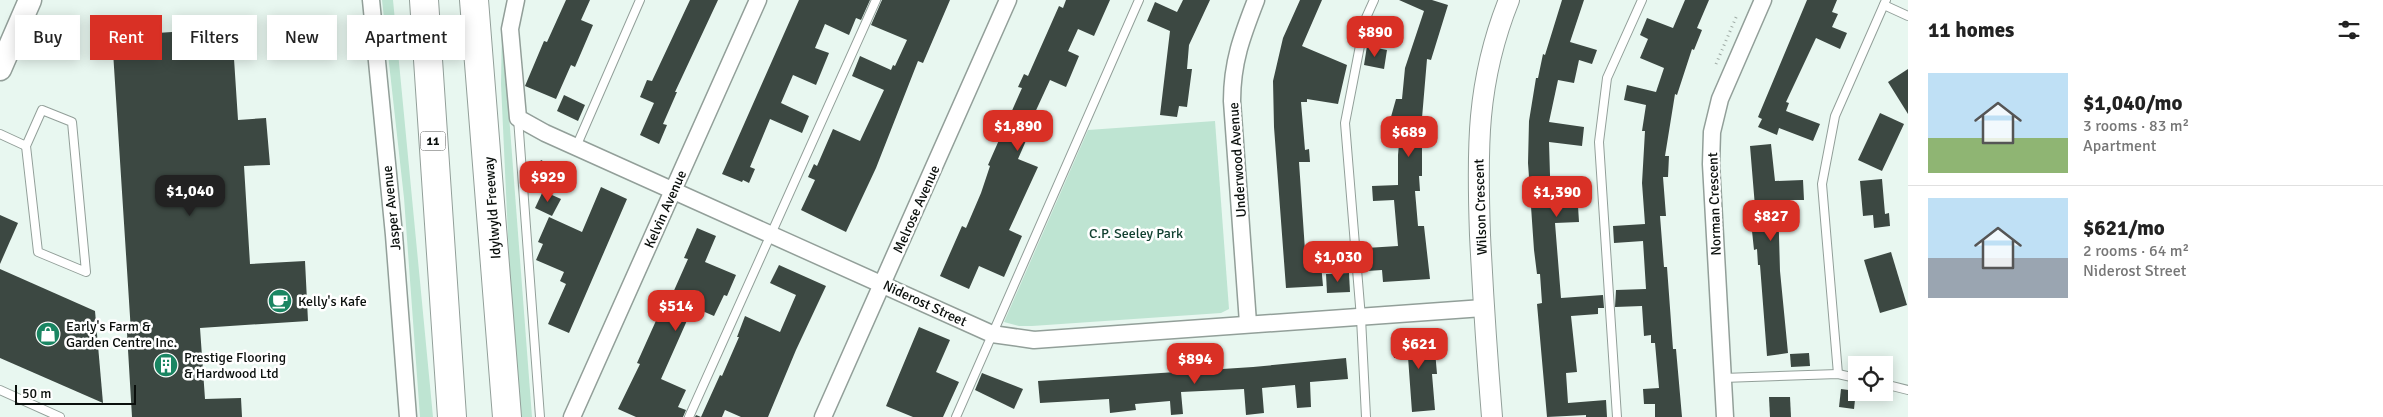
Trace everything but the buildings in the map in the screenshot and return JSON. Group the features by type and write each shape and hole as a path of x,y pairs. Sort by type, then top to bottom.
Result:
{"highway":[{"path":"408,0 431,103"},
{"name":"11","path":"424,0 452,417"},
{"name":"Idylwyld Freeway","path":"474,0 483,94 507,417"},
{"path":"483,94 486,0"}],"main road":[{"path":"0,69 30,0"}],"street":[{"name":"Jasper Avenue","path":"371,0 394,235 408,417"},
{"path":"516,0 510,28 518,118"},
{"name":"Kelvin Avenue","path":"572,417 758,0"},
{"name":"Melrose Avenue","path":"823,417 1008,0"},
{"name":"Underwood Avenue","path":"1248,324 1232,101 1232,75 1238,47 1256,0"},
{"name":"Wilson Crescent","path":"1492,417 1483,308 1478,165 1480,112 1490,60 1508,0"},
{"name":"Norman Crescent","path":"1725,417 1711,164 1712,132 1720,99 1730,72 1762,0"},
{"name":"Niderost Street","path":"518,118 545,133 992,334 1034,340 1483,308"}],"lane":[{"path":"576,147 640,0"},
{"path":"689,417 876,0"},
{"path":"956,417 1140,0"},
{"path":"1366,417 1361,318 1345,123 1366,20 1374,0"},
{"path":"1617,417 1599,142 1607,78 1642,0"},
{"path":"1838,374 1822,184 1835,116 1885,3 1908,16"},
{"path":"42,110 72,122 86,272 38,252 26,146 42,110"},
{"path":"518,118 540,417"},
{"path":"0,134 26,146"},
{"path":"1723,378 1838,374 1848,376"},
{"path":"1893,386 1908,390"},
{"path":"0,390 60,417"}],"green space":[{"path":"382,0 393,0 394,15 384,15"},
{"path":"502,23 532,417 517,417 501,84"},
{"path":"389,60 399,60 433,417 420,417 404,198"},
{"name":"C.P. Seeley Park","path":"1215,121 1229,309 1221,313 1032,326 1019,326 1004,322 1088,130"}],"place":[{"name":"Kelly's Kafe","path":"280,301"},
{"name":"Early's Farm & Garden Centre Inc.","path":"48,334"},
{"name":"Prestige Flooring & Hardwood Ltd","path":"166,365"}]}
